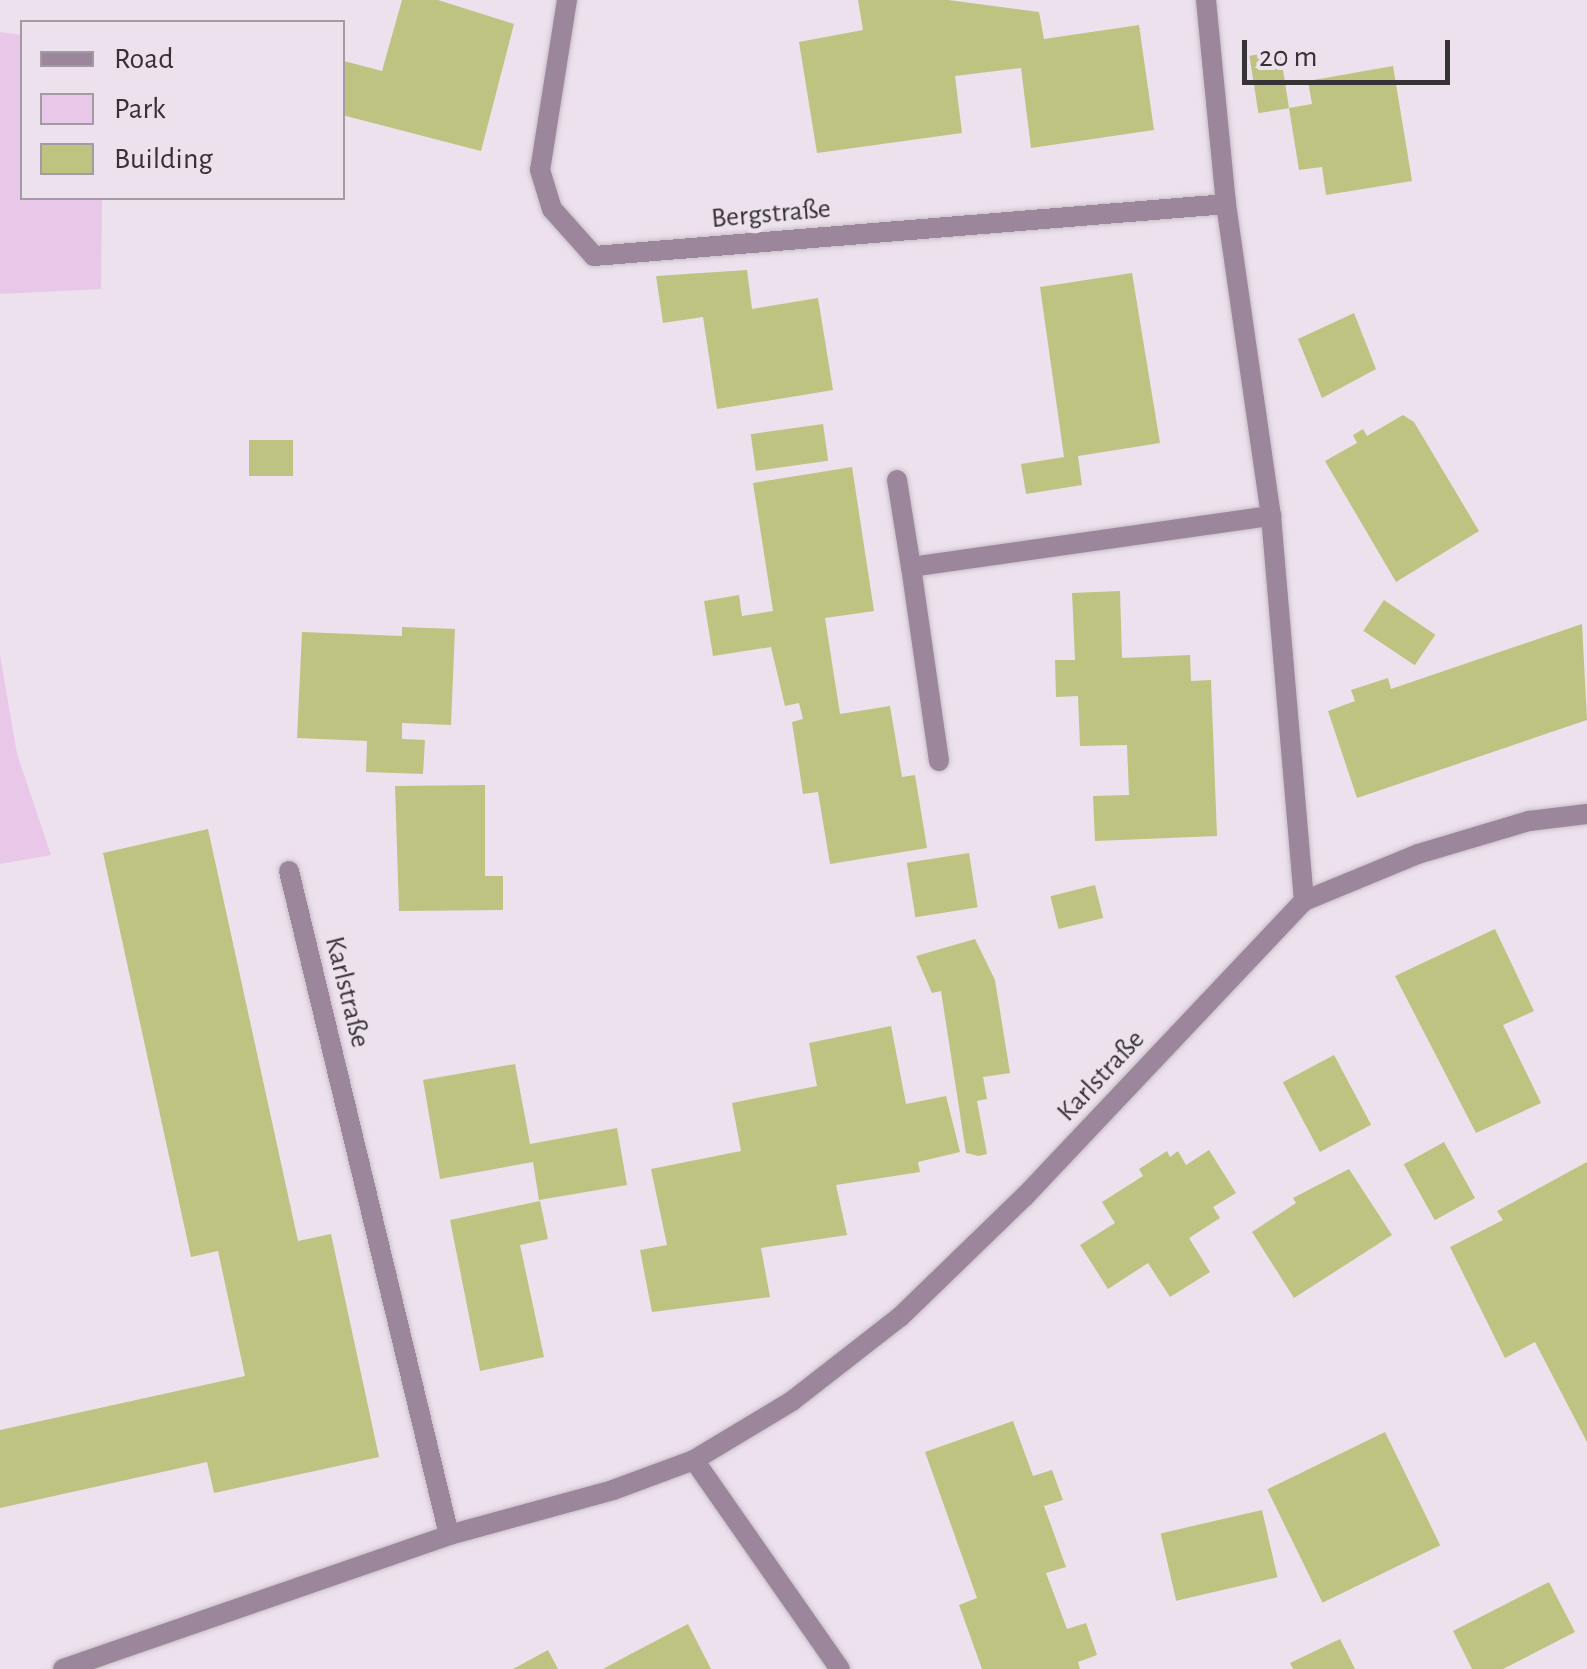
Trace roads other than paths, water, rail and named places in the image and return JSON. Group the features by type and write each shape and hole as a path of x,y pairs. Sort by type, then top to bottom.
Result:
{"street":[{"name":"Bergstraße","path":"566,0 540,170 552,208 594,256 1226,204"},
{"path":"1206,0 1226,204 1271,516 1304,901"},
{"path":"897,480 939,760"},
{"path":"911,566 1271,516"},
{"name":"Karlstraße","path":"62,1669 448,1534 613,1490 694,1460 792,1401 900,1318 1026,1196 1304,901 1418,854 1528,821 1587,814"},
{"name":"Karlstraße","path":"289,871 448,1534"},
{"path":"694,1460 840,1669"}]}
